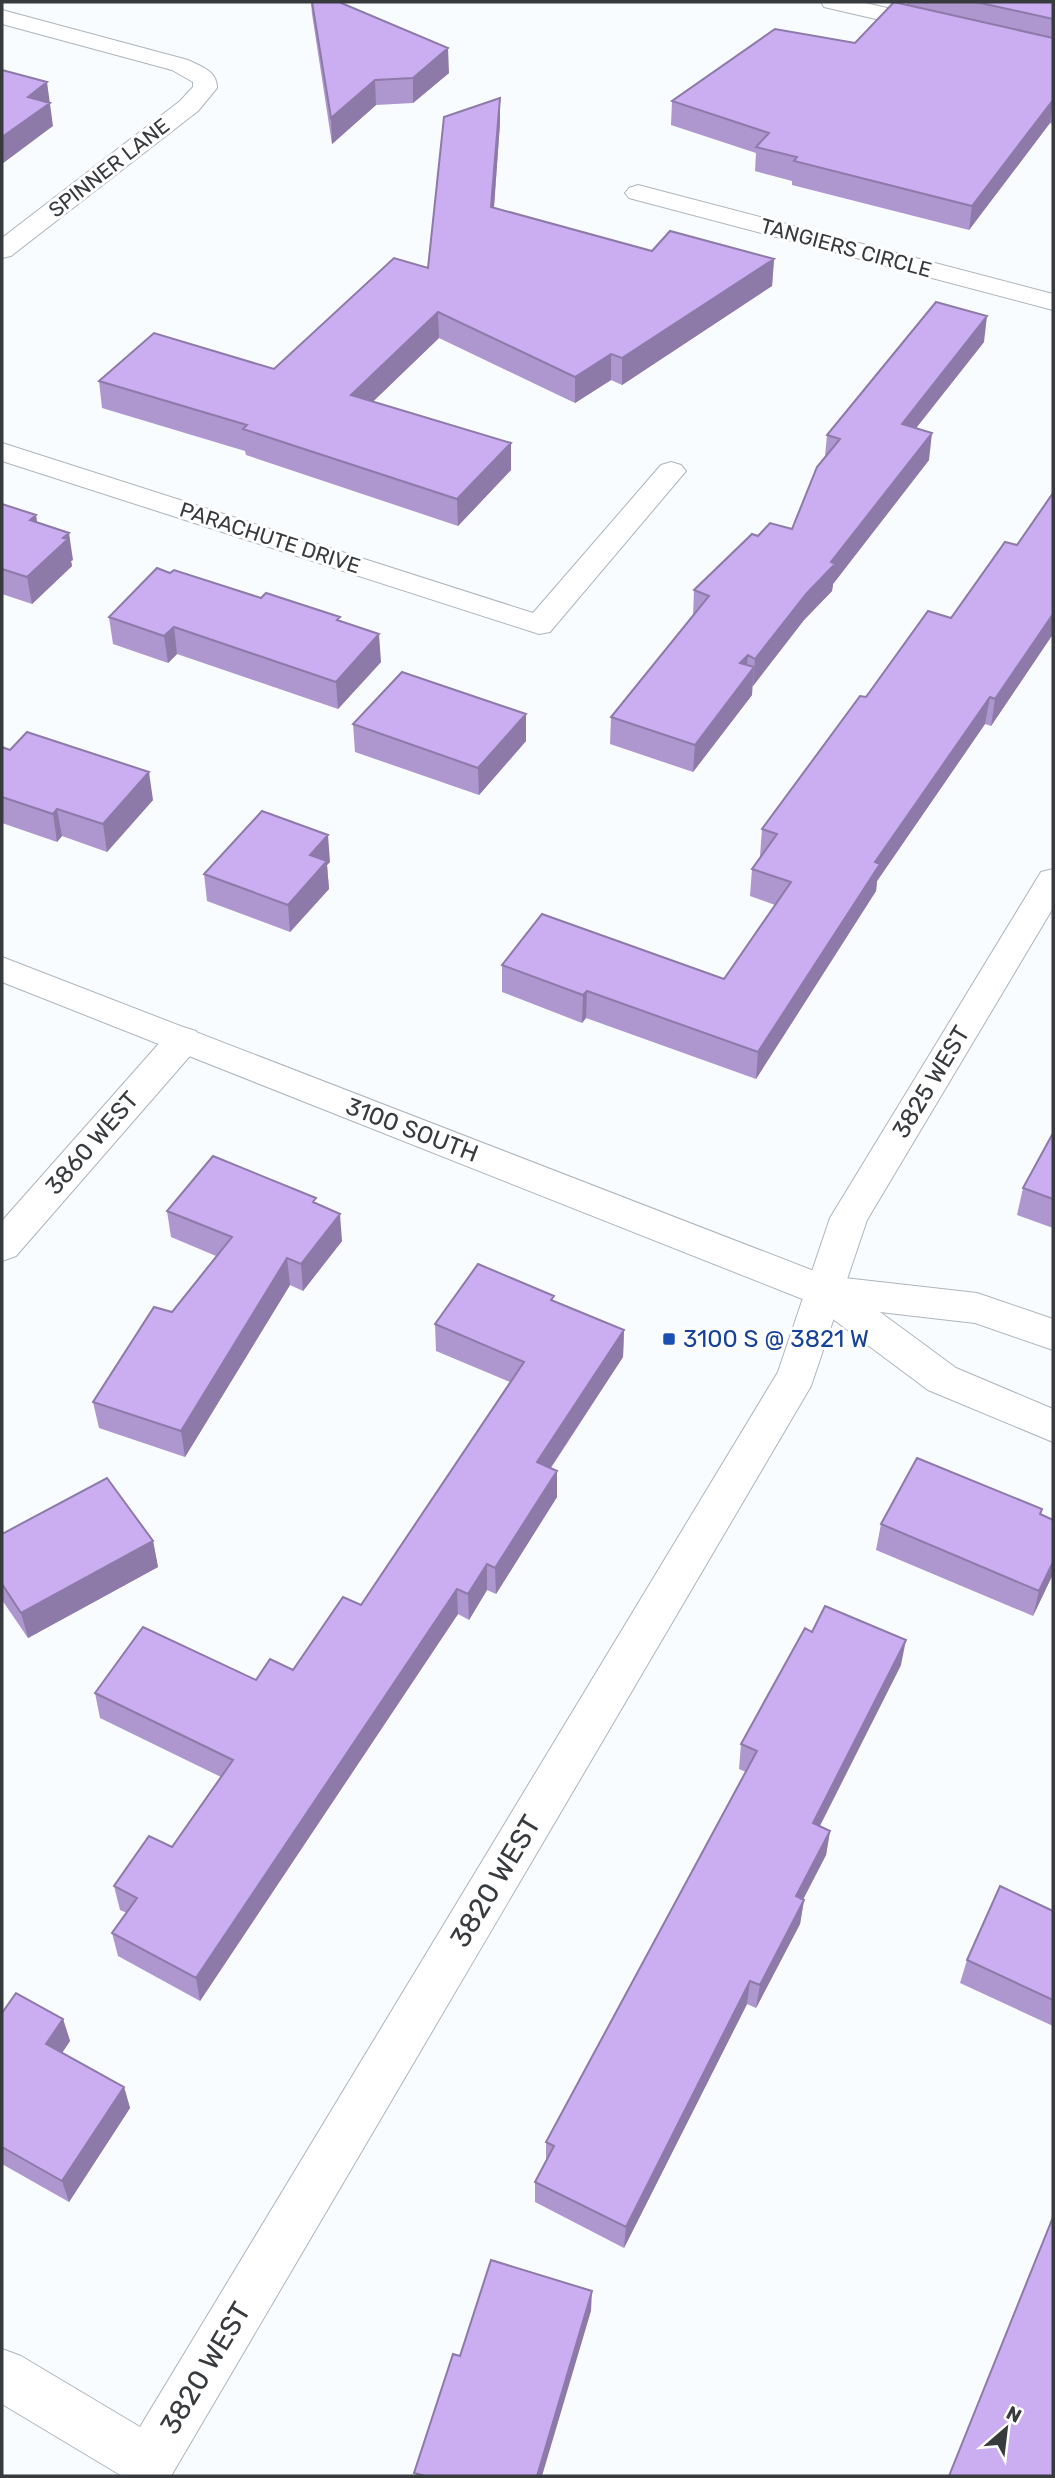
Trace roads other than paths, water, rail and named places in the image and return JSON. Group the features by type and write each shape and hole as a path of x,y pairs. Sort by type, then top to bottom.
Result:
{"street":[{"path":"832,2 949,29"},
{"name":"SPINNER LANE","path":"2,17 171,62 195,71 205,79 205,88 189,106 2,250"},
{"name":"TANGIERS CIRCLE","path":"638,193 1053,302"},
{"name":"PARACHUTE DRIVE","path":"2,452 539,625 671,471"},
{"name":"3825 WEST","path":"823,1291 849,1219 1053,880"},
{"name":"3100 SOUTH","path":"2,969 823,1291 942,1379 1053,1426"},
{"name":"3860 WEST","path":"2,1246 183,1040"},
{"name":"3100 SOUTH","path":"823,1291 977,1308 1053,1335"},
{"name":"3820 WEST","path":"2,2375 149,2462 797,1375 823,1291"}],"place":[{"name":"3100 S @ 3821 W","path":"669,1339"}]}
